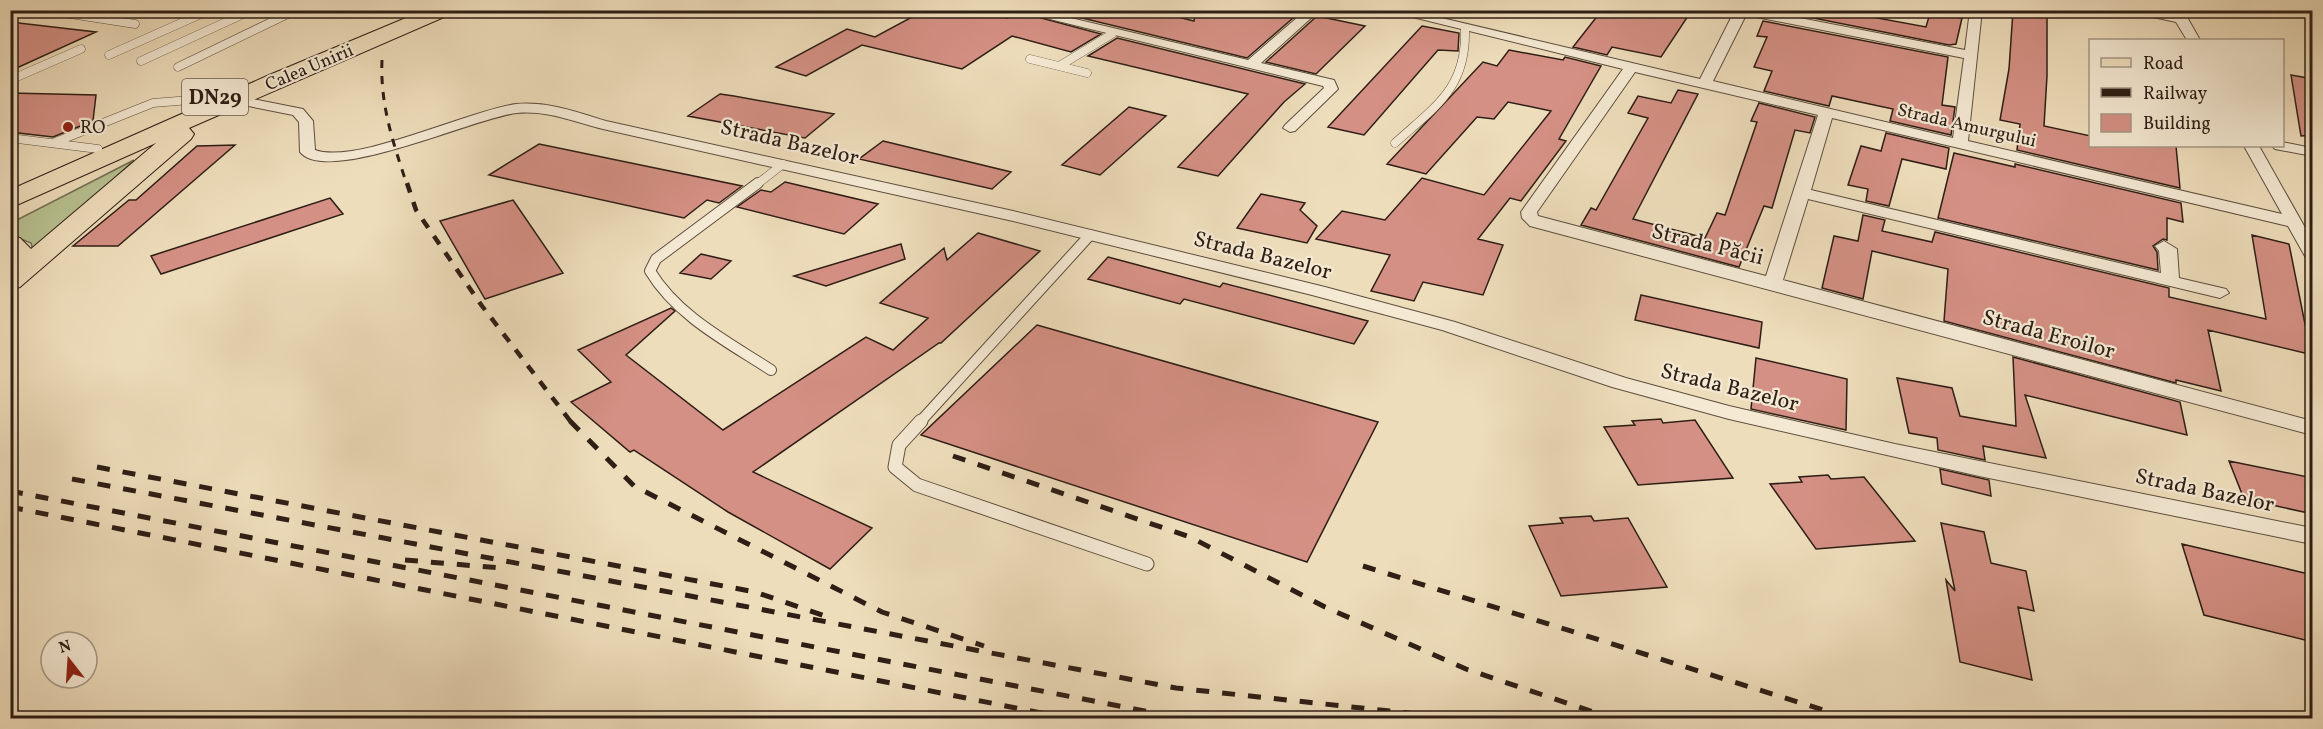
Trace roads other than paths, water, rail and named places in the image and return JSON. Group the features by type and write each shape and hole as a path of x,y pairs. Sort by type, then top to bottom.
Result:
{"main road":[{"name":"Calea Unirii","path":"10,200 421,10"},
{"name":"Calea Unirii","path":"10,188 98,149 444,10"},
{"path":"10,281 219,102"},
{"path":"10,244 19,252 10,276"}],"street":[{"path":"1019,10 1112,34 1317,79 1331,86 1290,128"},
{"path":"1250,64 1314,10"},
{"name":"Strada Amurgului","path":"1390,10 2294,222"},
{"path":"1960,144 1976,10"},
{"path":"2127,10 2179,15 2192,39"},
{"path":"1705,83 1742,11 1970,55"},
{"name":"Strada Păcii","path":"1631,68 1529,212 1530,218 1536,222 1773,283 1825,120 1825,112"},
{"name":"Strada Bazelor","path":"219,102 298,112 306,121 308,152 324,158 373,151 503,111 536,106 603,125 1090,235 1422,319 1529,351 1644,390 1877,446 2313,536"},
{"path":"2253,147 2313,254"},
{"path":"2284,147 2313,152"},
{"path":"1801,193 1878,205 2220,293"},
{"path":"2164,246 2168,249 2170,281"},
{"name":"Strada Eroilor","path":"1773,283 2313,428"}],"lane":[{"path":"45,10 135,24"},
{"path":"109,55 210,10"},
{"path":"141,61 252,10"},
{"path":"178,67 292,12"},
{"path":"1395,143 1440,102 1459,76 1466,56 1466,28"},
{"path":"1061,65 1112,34"},
{"path":"10,80 81,49"},
{"path":"1030,59 1087,73"},
{"path":"53,142 153,103 219,102"},
{"path":"10,138 98,149"},
{"path":"771,370 693,317 655,283 650,271 656,259 783,164"},
{"path":"1090,235 899,445 895,467 917,485 1147,564"}],"railway":[{"path":"382,60 385,108 407,185"},
{"path":"407,183 416,210 482,306 571,422"},
{"path":"570,421 634,486 882,612 984,646"},
{"path":"953,456 1190,537 1325,607 1466,669 1611,718"},
{"path":"97,467 755,592 828,617"},
{"path":"72,479 1176,688 1454,718"},
{"path":"10,491 1181,718"},
{"path":"10,507 1066,718"},
{"path":"405,560 501,568"},
{"path":"1363,566 1849,718"}],"place":[{"name":"RO","path":"68,127"}]}
